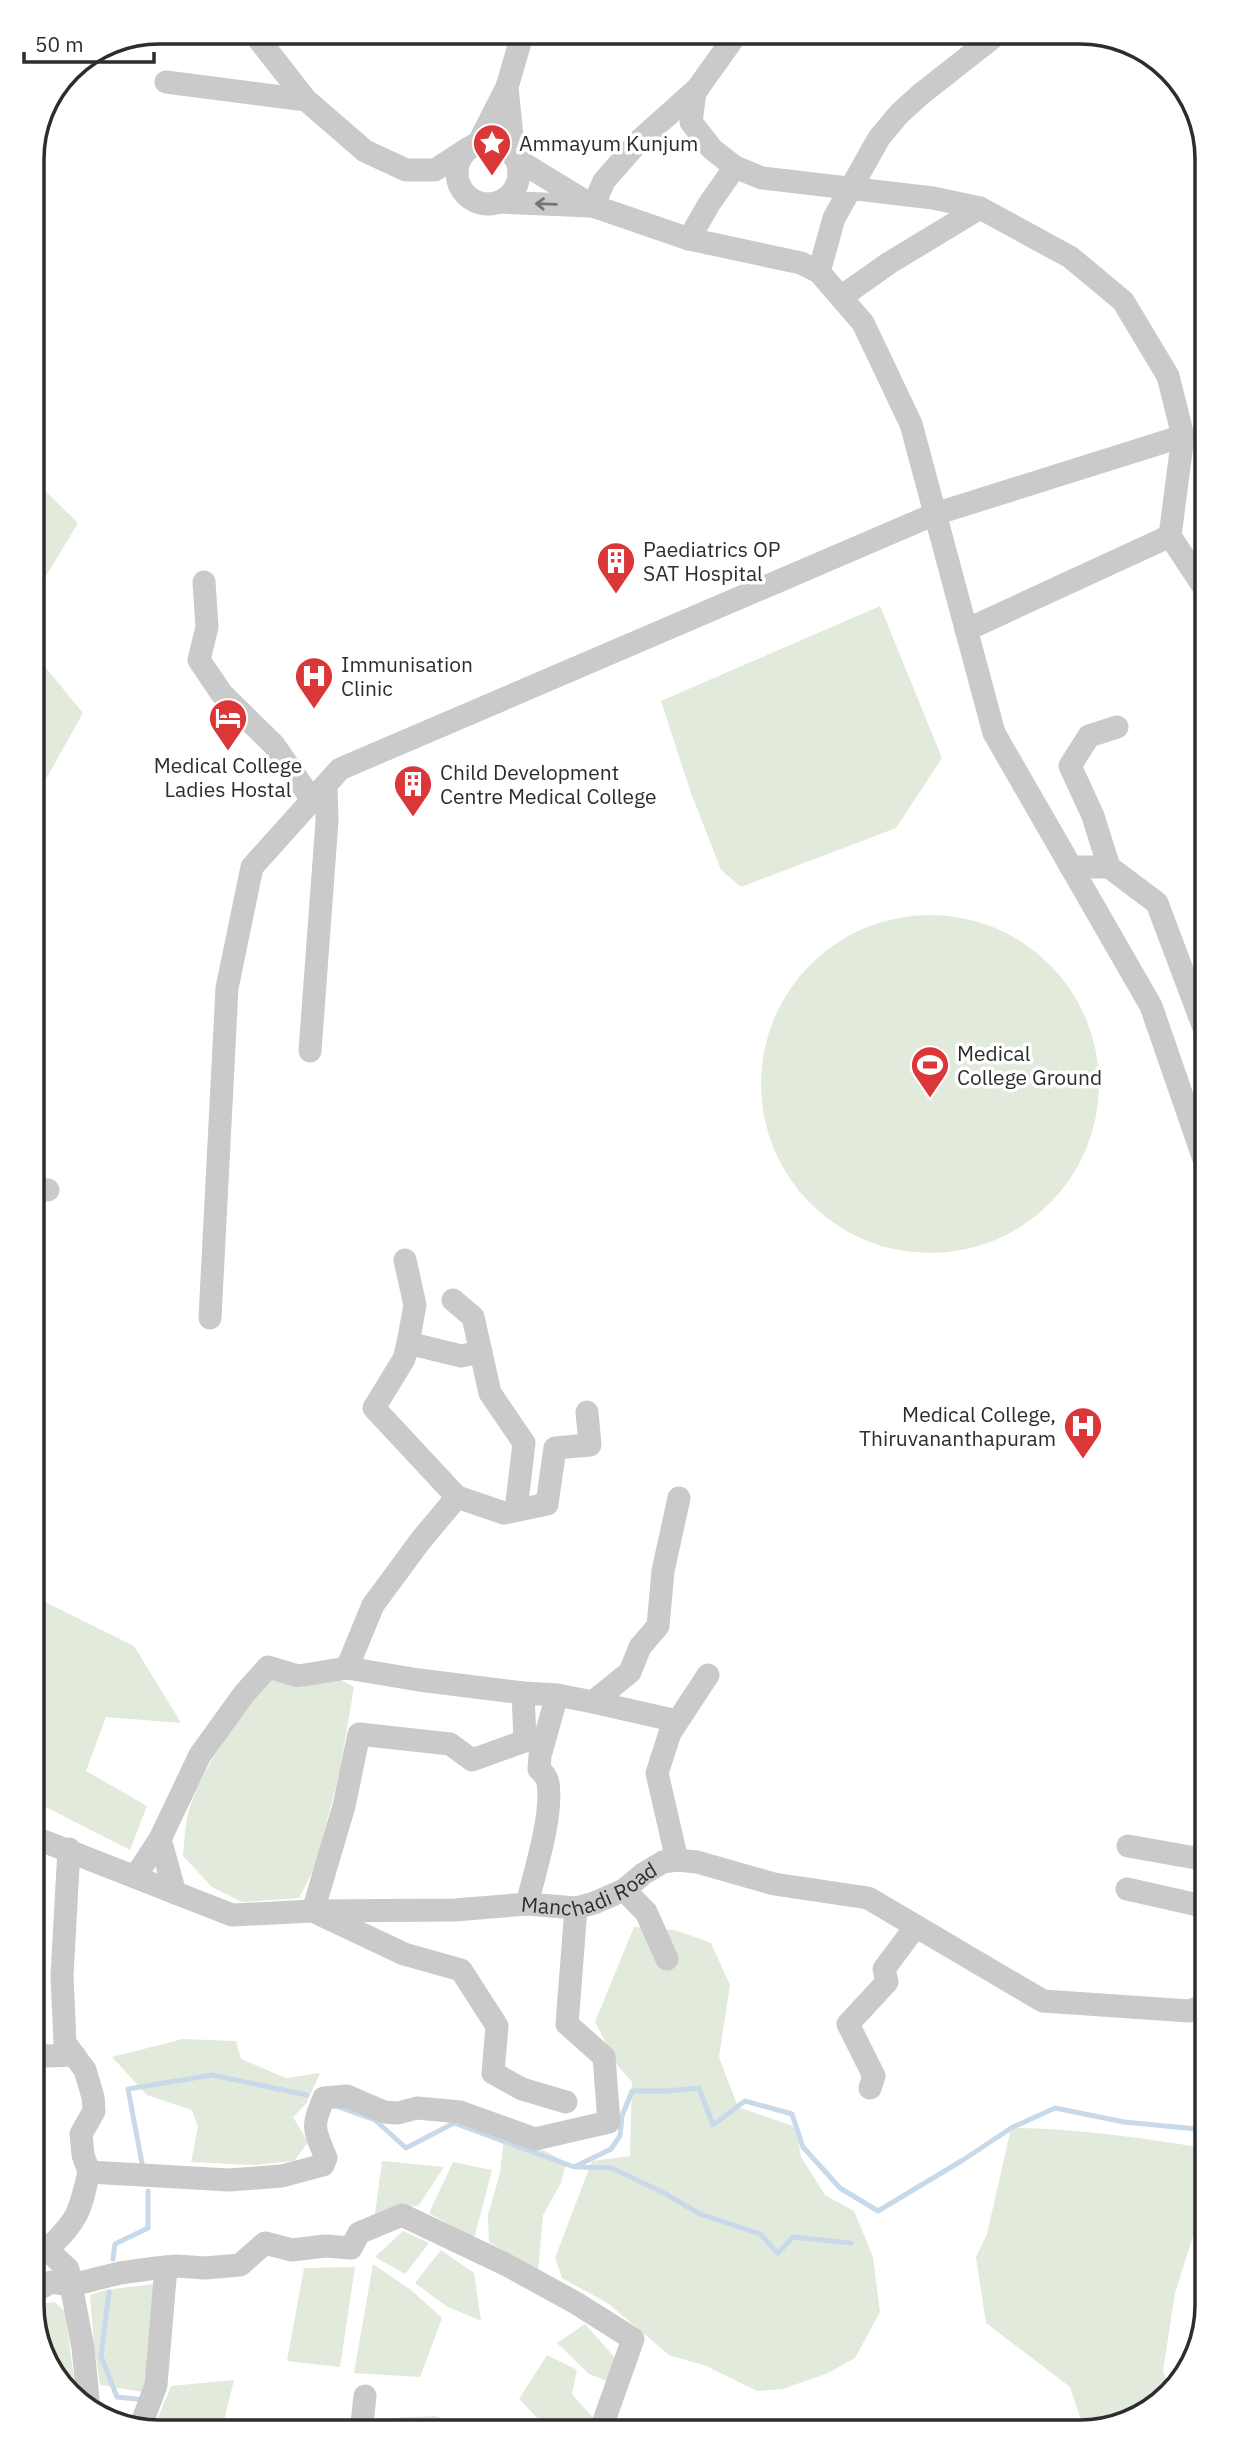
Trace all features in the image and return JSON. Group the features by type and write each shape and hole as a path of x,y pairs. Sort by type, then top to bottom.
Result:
{"street":[{"path":"262,44 306,100 365,151 406,170 435,170 473,145 492,141 505,146 515,158 593,206 689,239 801,263 819,272 841,297 863,323 911,424 994,733 1151,1006 1195,1131"},
{"path":"520,44 507,87 473,145 457,165 458,183 468,198 486,205 499,202 593,206"},
{"path":"593,206 604,181 631,150 698,89 730,44"},
{"path":"819,272 834,218 879,138 899,114 985,44"},
{"path":"166,82 306,100"},
{"path":"499,202 511,195 518,183 519,169 515,158 507,87"},
{"path":"698,89 691,122 712,149 735,167 762,178 933,198 980,208 1070,257 1123,300 1168,376 1183,436 1170,536 1195,573"},
{"path":"689,239 735,167"},
{"path":"841,297 889,263 980,208"},
{"path":"209,1318 228,988 252,867 340,769 935,514 1183,436"},
{"path":"966,630 1170,536"},
{"path":"204,582 207,627 199,660 222,694 319,792 327,821 310,1051"},
{"path":"1116,727 1089,736 1070,766 1093,816 1110,867 1157,903 1195,1002"},
{"path":"1071,867 1110,867"},
{"path":"405,1260 415,1305 408,1343 404,1359 374,1408 457,1497 504,1513 547,1504 555,1448 590,1445 587,1412"},
{"path":"453,1300 473,1317 490,1393 524,1443 516,1510"},
{"path":"408,1343 461,1356 481,1352"},
{"path":"347,1668 373,1605 457,1497"},
{"path":"593,1702 630,1672 640,1647 658,1626 663,1572 679,1498"},
{"path":"135,1877 160,1839 200,1755 244,1693 268,1667 298,1676 347,1668 419,1680 557,1695 677,1721"},
{"path":"677,1860 657,1773 665,1745 677,1721 708,1675"},
{"path":"523,1693 525,1741 472,1760 450,1744 359,1734 344,1806 313,1911 404,1954 461,1970 497,2026 493,2073 522,2089 566,2102"},
{"path":"527,1904 544,1832 548,1799 548,1780 539,1769 540,1756 557,1695"},
{"path":"160,1839 175,1892"},
{"name":"Manchadi Road","path":"44,1841 232,1915 313,1911 455,1910 527,1904 576,1908 624,1889 656,1866 677,1860 697,1862 774,1884 868,1898 1043,2001 1189,2011 1195,2009"},
{"path":"1128,1846 1195,1858"},
{"path":"44,2240 74,2223 77,2216 89,2172 83,2155 81,2134 94,2111 85,2070 65,2043 62,1976 69,1849"},
{"path":"624,1889 646,1912 667,1959"},
{"path":"1127,1889 1195,1904"},
{"path":"89,2172 229,2180 282,2176 323,2165 326,2158 317,2136 314,2119 324,2098 347,2096 384,2112 398,2113 417,2108 460,2112 535,2139 609,2122 604,2057 567,2024 576,1908"},
{"path":"870,2088 874,2076 848,2024 887,1982 884,1969 916,1926"},
{"path":"44,2055 74,2055"},
{"path":"44,2286 51,2282 72,2285 120,2273 166,2267 205,2268 240,2264 265,2244 292,2250 325,2246 351,2248 359,2233 402,2216 505,2264 576,2303 633,2339 604,2420"},
{"path":"44,2247 68,2269 83,2348 88,2395"},
{"path":"143,2419 156,2385 166,2267"},
{"path":"362,2420 365,2396"}],"green space":[{"path":"44,490 78,523 44,579"},
{"path":"880,606 942,758 896,828 741,887 721,870 691,793 661,701"},
{"path":"44,666 83,713 44,783"},
{"name":"Medical College Ground","path":"913,915 947,915 979,922 1010,935 1050,964 1071,990 1086,1019 1096,1051 1099,1084 1096,1117 1086,1149 1071,1178 1050,1204 1024,1225 979,1246 947,1253 913,1253 881,1246 850,1233 823,1215 799,1191 781,1164 768,1133 761,1101 761,1067 768,1035 781,1004 799,977 823,953 850,935 881,922"},
{"path":"44,1601 134,1646 181,1723 106,1717 86,1771 147,1806 130,1850 44,1806"},
{"path":"337,1678 354,1687 340,1770 316,1865 299,1898 242,1902 212,1887 183,1856 187,1818 209,1764 268,1679 299,1688"},
{"path":"634,1927 675,1930 711,1943 730,1985 719,2057 738,2107 796,2127 801,2157 825,2195 854,2211 873,2257 880,2312 855,2358 828,2373 783,2389 757,2391 706,2366 669,2355 609,2304 562,2278 555,2258 592,2161 630,2156 632,2082 618,2066 595,2022"},
{"path":"183,2039 236,2041 241,2059 286,2078 320,2073 306,2104 293,2117 308,2142 294,2161 253,2165 191,2162 198,2127 192,2110 147,2095 112,2057"},
{"path":"1011,2128 1084,2132 1195,2147 1195,2230 1175,2293 1163,2371 1167,2381 1138,2405 1103,2418 1081,2420 1070,2387 986,2323 976,2257 987,2234"},
{"path":"504,2138 539,2148 566,2162 561,2183 543,2215 538,2270 489,2242 488,2215 500,2173"},
{"path":"382,2161 444,2167 419,2205 375,2214"},
{"path":"453,2162 492,2170 474,2239 429,2213"},
{"path":"403,2231 429,2243 405,2274 375,2257"},
{"path":"441,2250 474,2273 481,2321 446,2306 415,2283"},
{"path":"373,2264 411,2290 442,2318 420,2377 354,2373"},
{"path":"355,2267 340,2367 287,2361 304,2268"},
{"path":"153,2284 149,2393 100,2385 90,2295 105,2290"},
{"path":"55,2302 65,2312 75,2384 59,2363 53,2349 46,2328 44,2303"},
{"path":"585,2324 617,2360 607,2381 589,2374 557,2343"},
{"path":"547,2355 577,2370 572,2394 595,2420 539,2420 519,2399"},
{"path":"234,2380 225,2417 230,2420 157,2420 171,2386"},
{"path":"436,2416 448,2420 390,2420"}],"waterway":[{"path":"142,2163 128,2089 212,2075 307,2095"},
{"path":"336,2106 375,2120 406,2148 454,2123 574,2167 611,2149 620,2136 622,2116 632,2091 699,2088 713,2125 745,2101 792,2114 803,2147 840,2188 878,2211 1011,2128 1055,2108 1124,2122 1195,2129"},
{"path":"577,2167 612,2168 700,2214 760,2234 778,2253 793,2237 851,2243"},
{"path":"113,2259 115,2244 148,2228 148,2191"},
{"path":"109,2292 101,2356 117,2397 144,2400"}],"place":[{"name":"Ammayum Kunjum","path":"492,177"},
{"name":"Paediatrics OP SAT Hospital","path":"616,595"},
{"name":"Immunisation Clinic","path":"314,710"},
{"name":"Medical College Ladies Hostal","path":"228,752"},
{"name":"Child Development Centre Medical College","path":"413,818"},
{"name":"Medical College Ground","path":"930,1099"},
{"name":"Medical College, Thiruvananthapuram","path":"1083,1460"}]}
